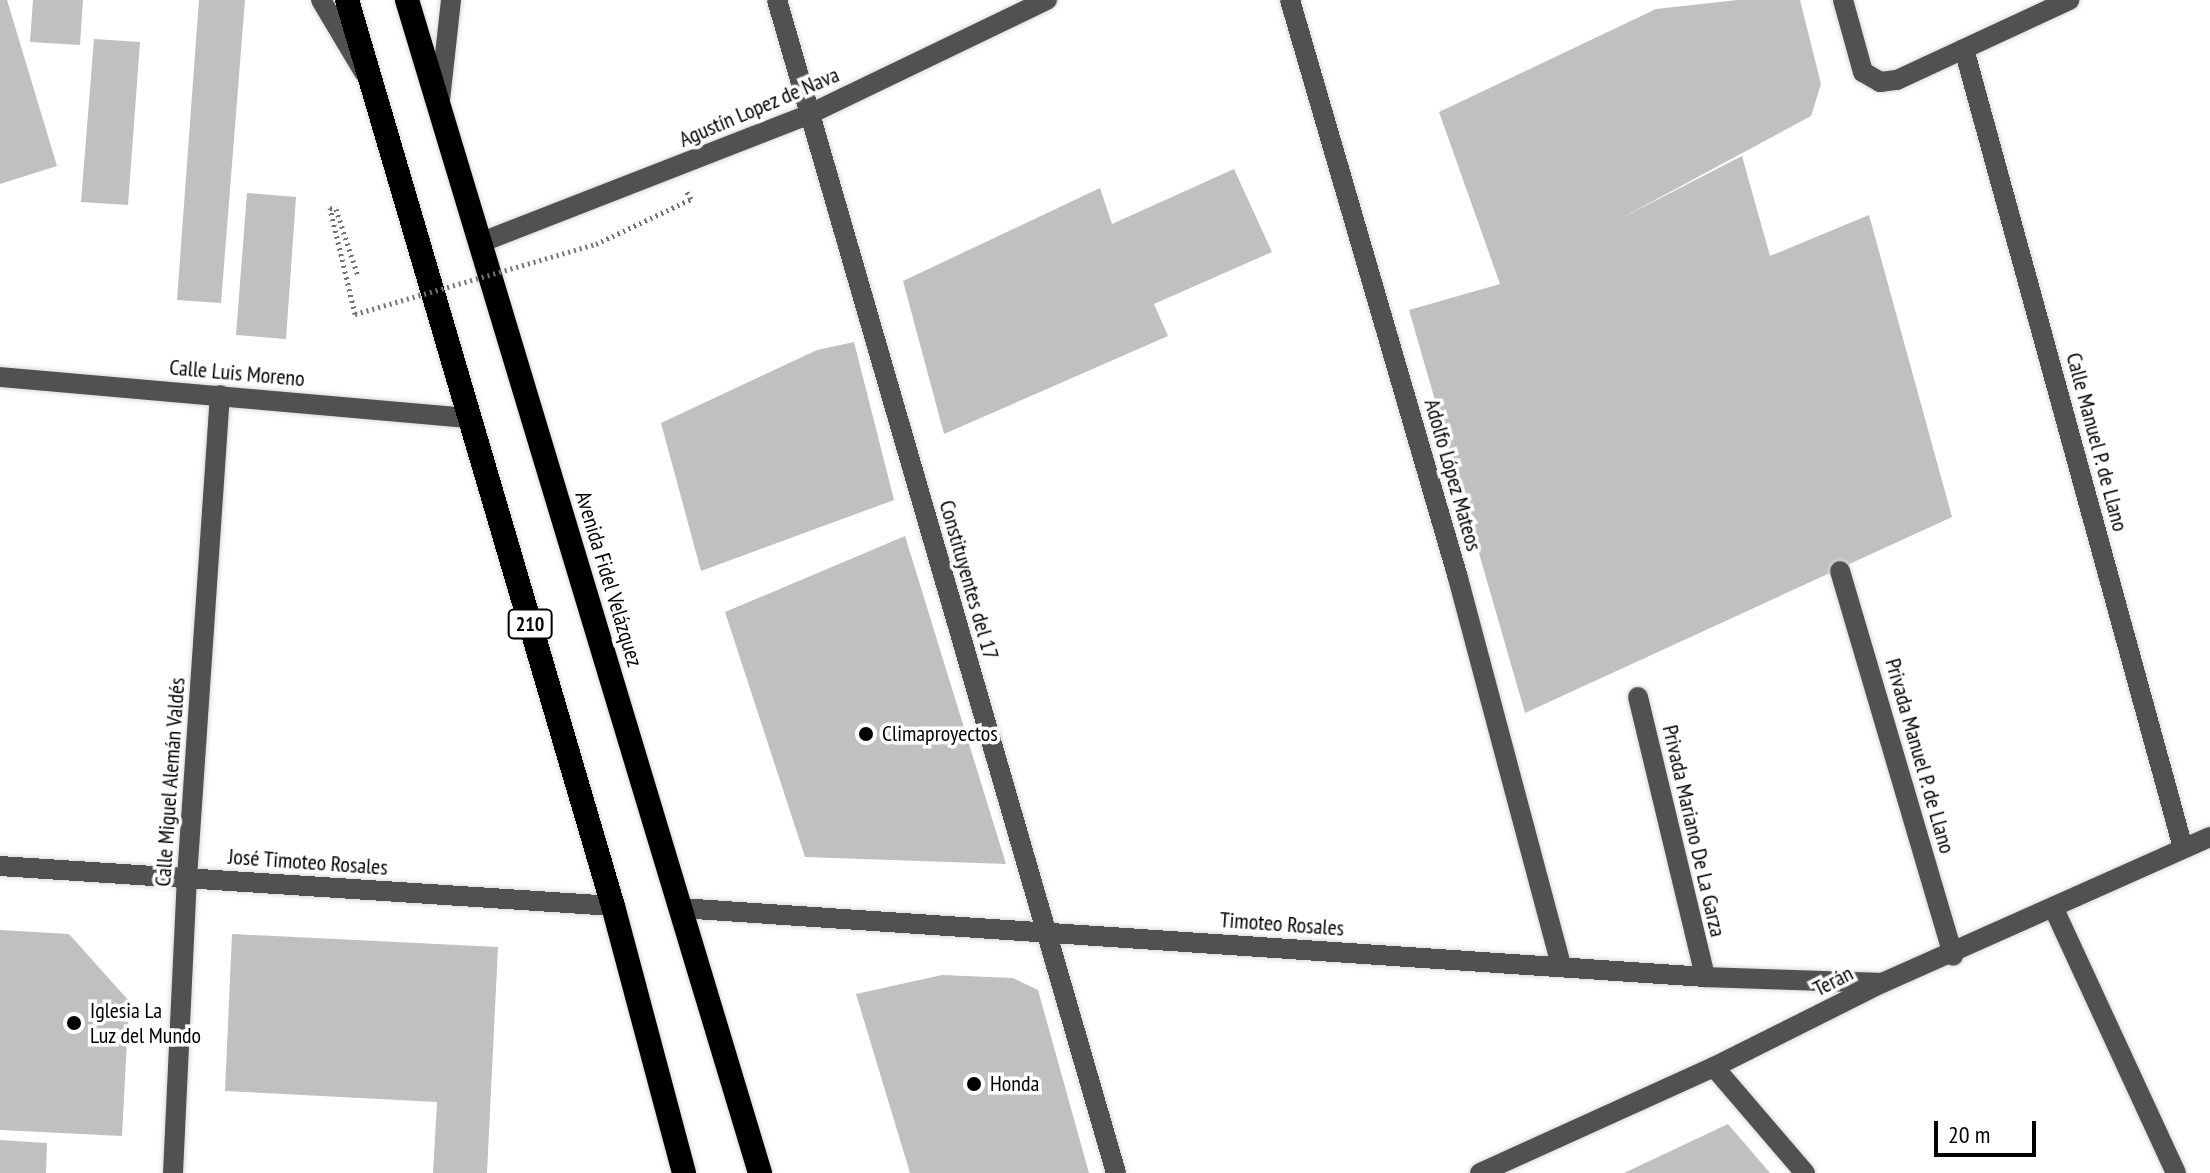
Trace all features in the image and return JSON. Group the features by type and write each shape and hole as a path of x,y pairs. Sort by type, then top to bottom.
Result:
{"highway":[{"name":"210","path":"347,0 613,906 684,1173"},
{"name":"Avenida Fidel Velázquez","path":"407,0 760,1173"}],"street":[{"path":"321,0 368,78"},
{"path":"439,113 451,0"},
{"name":"Constituyentes del 17","path":"777,0 1116,1173"},
{"name":"Agustín Lopez de Nava","path":"482,242 810,114 1045,0"},
{"name":"Adolfo López Mateos","path":"1290,0 1458,578 1561,966"},
{"path":"1843,0 1858,60 1872,82 1897,80 2069,0"},
{"name":"Calle Manuel P. de Llano","path":"1964,49 2183,848"},
{"name":"Calle Luis Moreno","path":"0,377 469,418"},
{"name":"Calle Miguel Alemán Valdés","path":"173,1173 187,878 220,395"},
{"name":"Privada Manuel P. de Llano","path":"1840,571 1953,956"},
{"name":"Privada Mariano De La Garza","path":"1638,697 1705,977"},
{"name":"Terán","path":"1480,1173 1714,1067 1882,983 1953,956 2210,837"},
{"name":"José Timoteo Rosales","path":"0,866 613,906"},
{"name":"Timoteo Rosales","path":"680,908 1705,977 1882,983"},
{"path":"2054,909 2176,1173"},
{"path":"1714,1067 1805,1173"}],"path":[{"path":"358,276 336,209 330,208 355,314 596,244 691,199 685,188 672,195"}],"building":[{"path":"0,0 7,0 57,166 0,184"},
{"path":"33,0 83,0 80,45 30,42"},
{"path":"199,0 245,0 221,303 177,300"},
{"path":"1737,0 1800,0 1821,84 1811,116 1616,221 1742,156 1770,256 1869,215 1952,517 1525,713 1409,310 1500,284 1439,112 1656,9"},
{"path":"94,39 140,42 128,205 81,202"},
{"path":"1234,169 1272,252 1154,304 1168,336 944,434 903,281 1100,188 1112,224"},
{"path":"247,193 296,197 286,339 236,335"},
{"path":"854,342 894,500 701,571 661,423 817,350"},
{"name":"Climaproyectos","path":"905,536 1006,864 805,857 725,612"},
{"name":"Iglesia La Luz del Mundo","path":"0,930 69,934 129,1001 122,1136 0,1130"},
{"path":"232,934 498,947 487,1173 433,1173 437,1102 225,1091"},
{"name":"Honda","path":"942,975 1013,978 1038,990 1089,1173 910,1173 856,994"},
{"path":"1728,1124 1770,1173 1624,1173"},
{"path":"0,1140 47,1143 46,1173 0,1173"}],"place":[{"name":"Climaproyectos","path":"866,734"},
{"name":"Iglesia La Luz del Mundo","path":"74,1023"},
{"name":"Honda","path":"974,1084"}]}
